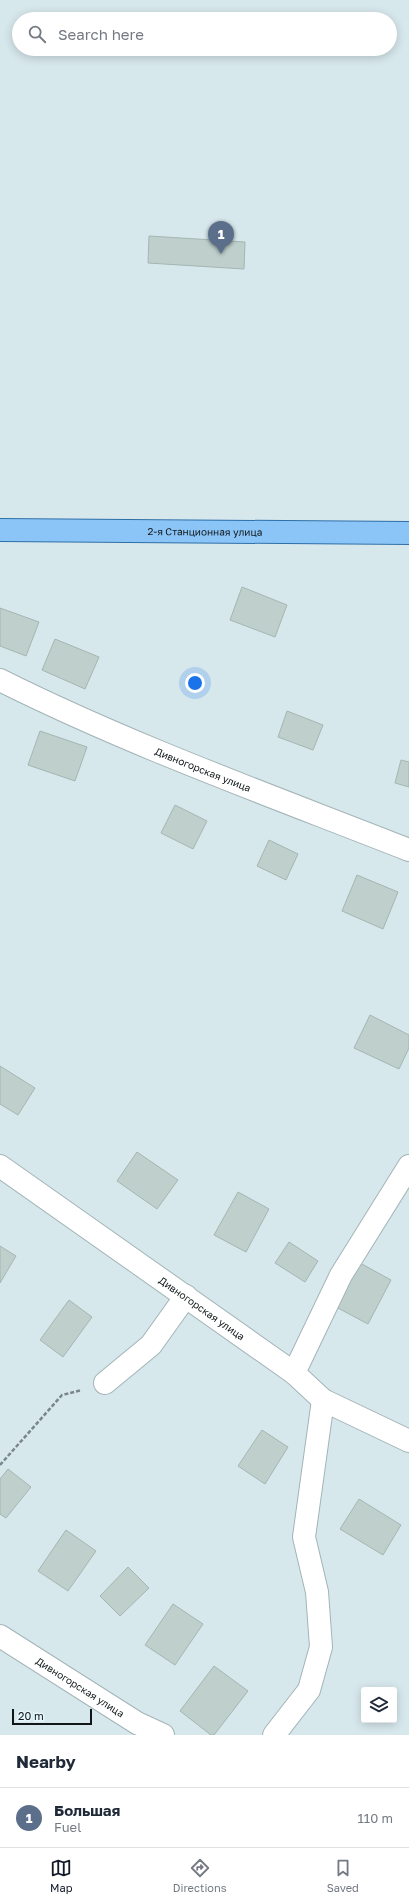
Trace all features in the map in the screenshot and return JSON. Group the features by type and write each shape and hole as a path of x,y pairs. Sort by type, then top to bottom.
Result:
{"main road":[{"name":"2-я Станционная улица","path":"0,530 409,534"}],"street":[{"name":"Дивногорская улица","path":"0,680 53,706 164,754 409,850"},
{"name":"Дивногорская улица","path":"0,1166 294,1373 323,1400 409,1441"},
{"path":"294,1373 341,1275 409,1166"},
{"path":"105,1383 151,1345 186,1296"},
{"path":"274,1735 310,1690 321,1647 317,1592 304,1537 323,1400"},
{"name":"Дивногорская улица","path":"0,1636 137,1723 163,1735"}],"path":[{"path":"0,1464 62,1395 105,1383"}],"building":[{"path":"149,236 245,242 244,269 148,263"},
{"path":"242,587 287,605 275,637 230,620"},
{"path":"0,608 39,622 26,656 0,646"},
{"path":"55,639 99,657 85,689 42,670"},
{"path":"287,711 323,725 313,750 278,737"},
{"path":"40,731 87,747 75,781 28,765"},
{"path":"401,760 409,762 409,787 395,783"},
{"path":"175,805 207,821 193,849 161,833"},
{"path":"269,840 298,854 286,880 257,866"},
{"path":"357,875 398,892 383,929 342,911"},
{"path":"370,1015 409,1035 409,1048 399,1069 354,1048"},
{"path":"0,1066 35,1088 18,1115 0,1104"},
{"path":"137,1152 178,1180 157,1209 117,1181"},
{"path":"238,1192 269,1209 246,1252 214,1235"},
{"path":"289,1242 318,1261 305,1282 275,1263"},
{"path":"0,1246 16,1256 0,1283"},
{"path":"360,1263 391,1280 368,1324 336,1307"},
{"path":"69,1300 92,1317 63,1357 40,1340"},
{"path":"262,1430 288,1447 265,1484 238,1466"},
{"path":"8,1469 31,1487 6,1518 0,1514 0,1479"},
{"path":"359,1499 401,1525 383,1555 340,1529"},
{"path":"66,1530 96,1551 68,1591 38,1571"},
{"path":"128,1567 149,1588 120,1616 100,1596"},
{"path":"173,1604 203,1624 175,1665 145,1645"},
{"path":"214,1666 248,1691 214,1735 211,1735 180,1711"}],"place":[{"name":"Большая","path":"221,254"}]}
